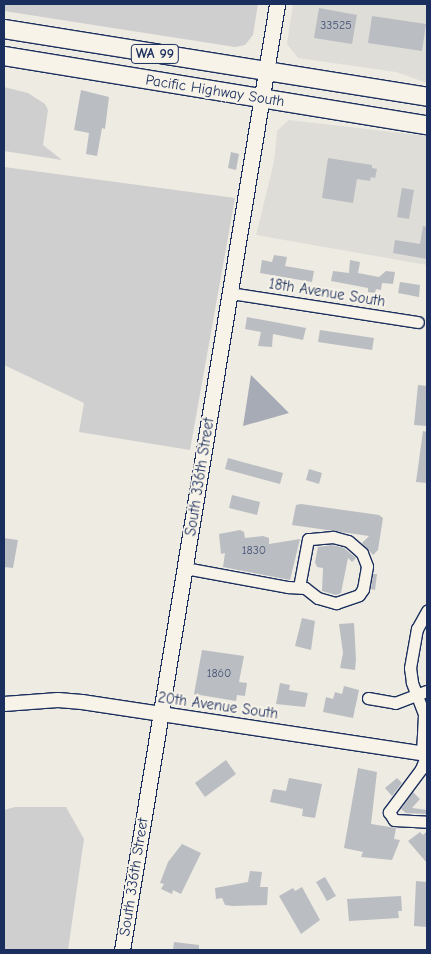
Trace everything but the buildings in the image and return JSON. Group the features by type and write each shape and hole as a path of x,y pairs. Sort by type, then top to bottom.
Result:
{"main road":[{"name":"South 336th Street","path":"122,950 163,716 185,568 277,4"},
{"name":"Pacific Highway South","path":"4,29 427,98"},
{"path":"4,37 42,36"},
{"name":"Pacific Highway South","path":"4,56 427,124"}],"street":[{"name":"18th Avenue South","path":"230,293 418,322"},
{"path":"185,568 299,587 305,588 318,598 336,603 359,595 367,566 362,553 348,541 333,537 308,540 299,587"},
{"path":"427,611 418,629 410,668 422,693 425,754 421,769 389,812 394,820 427,822"},
{"path":"368,698 395,703 422,693"},
{"name":"20th Avenue South","path":"4,704 58,700 163,716 179,715 425,754"}],"shaded area":[{"path":"4,4 258,4 253,35 245,45 235,47 4,11"},
{"path":"293,4 427,4 427,83 396,72 298,58 287,44"},
{"path":"4,87 28,93 45,104 48,110 43,145 62,160 4,151"},
{"path":"289,120 427,136 427,265 256,235 274,162 277,131"},
{"path":"4,167 235,198 190,450 79,432 84,403 4,365"},
{"path":"251,375 289,413 243,426"},
{"path":"15,807 66,807 84,839 68,950 4,950 4,810"}]}
